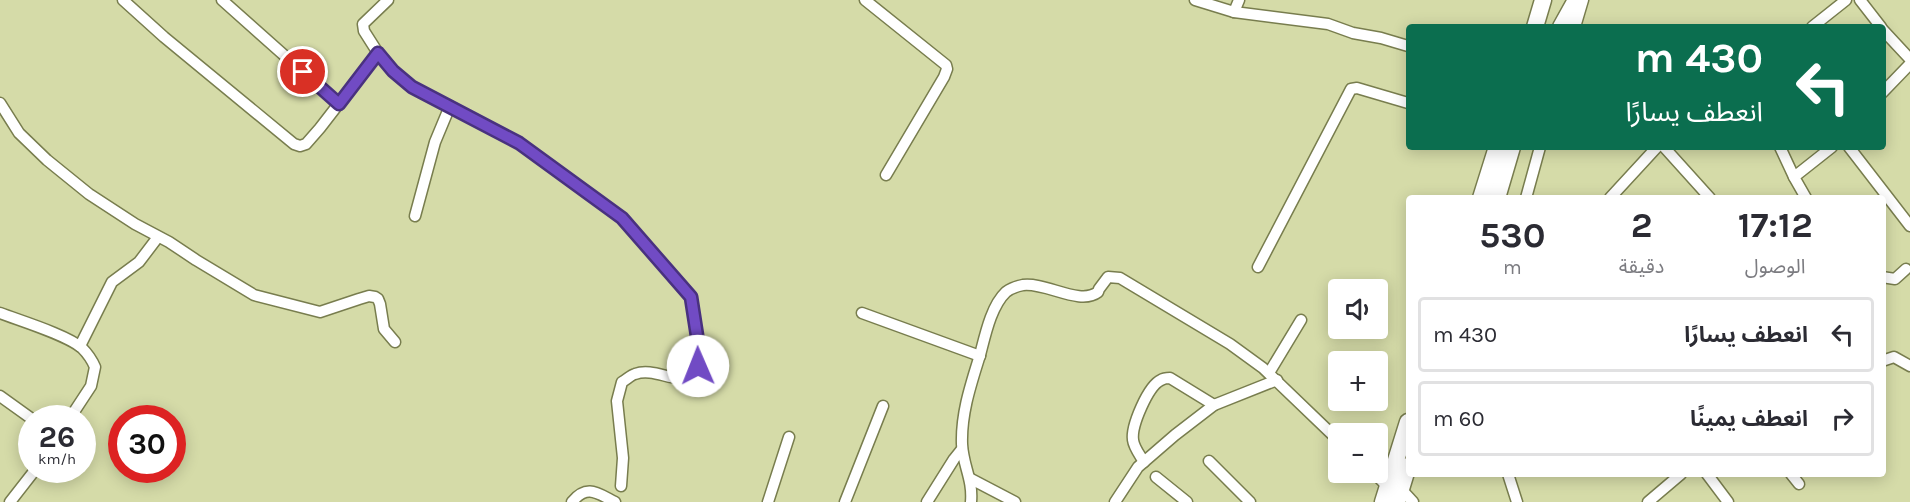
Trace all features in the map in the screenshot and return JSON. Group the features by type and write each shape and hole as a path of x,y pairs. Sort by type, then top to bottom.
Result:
{"highway":[{"path":"1536,24 1543,0"},
{"path":"1563,24 1576,0"},
{"path":"1482,195 1496,150"},
{"path":"1498,195 1511,150"},
{"path":"1397,496 1406,435"},
{"path":"1397,496 1406,471"}],"street":[{"path":"123,0 164,37 294,144 300,146 306,144 378,53"},
{"path":"222,0 339,104"},
{"path":"388,0 363,24 364,31 378,53 393,71 412,87 519,143 622,218 691,297 698,342 698,366 693,377 686,380 661,373 635,374 622,382 618,402 624,458 621,486"},
{"path":"865,0 933,54 946,65 947,69 886,175"},
{"path":"1195,0 1234,12 1328,24 1353,33 1406,45"},
{"path":"1234,12 1239,0"},
{"path":"1576,24 1583,0"},
{"path":"1816,24 1846,0"},
{"path":"1860,0 1879,24"},
{"path":"1886,32 1910,59"},
{"path":"1886,89 1910,64"},
{"path":"1258,267 1351,89 1357,88 1406,102"},
{"path":"0,104 19,133 67,177 135,224 169,242 216,273 254,295 320,312 369,296 375,297 380,304 384,329 395,342"},
{"path":"415,216 435,142 450,106"},
{"path":"1527,195 1539,150"},
{"path":"1613,195 1654,150"},
{"path":"1667,150 1707,195"},
{"path":"1781,150 1804,195"},
{"path":"1794,177 1828,150"},
{"path":"1851,150 1910,226"},
{"path":"80,346 112,282 139,262 158,237"},
{"path":"1886,278 1894,279 1906,269"},
{"path":"971,502 971,478 962,449 963,420 967,398 988,325 1006,292 1020,285 1034,285 1086,298 1098,292 1108,277 1119,278 1230,344 1273,377 1328,430"},
{"path":"0,313 80,346 90,357 95,367 91,386 79,405"},
{"path":"862,313 980,356"},
{"path":"1115,502 1138,467 1214,405 1273,377 1301,320"},
{"path":"1886,360 1894,357 1910,366"},
{"path":"1144,462 1135,447 1133,438 1144,400 1156,383 1163,378 1170,378 1214,405"},
{"path":"0,396 18,408"},
{"path":"845,502 883,406"},
{"path":"768,502 789,437"},
{"path":"927,502 962,449"},
{"path":"1209,461 1251,502"},
{"path":"1156,477 1188,502"},
{"path":"1509,477 1517,502"},
{"path":"1648,502 1677,477"},
{"path":"1709,477 1728,502"},
{"path":"1793,477 1799,484"},
{"path":"971,478 1016,502"},
{"path":"10,502 25,483"},
{"path":"1383,483 1397,496"},
{"path":"572,502 585,491 615,502"}],"route":[{"path":"303,72 339,104 378,53 393,71 412,87 519,143 622,218 691,297 698,342 698,366"}]}
